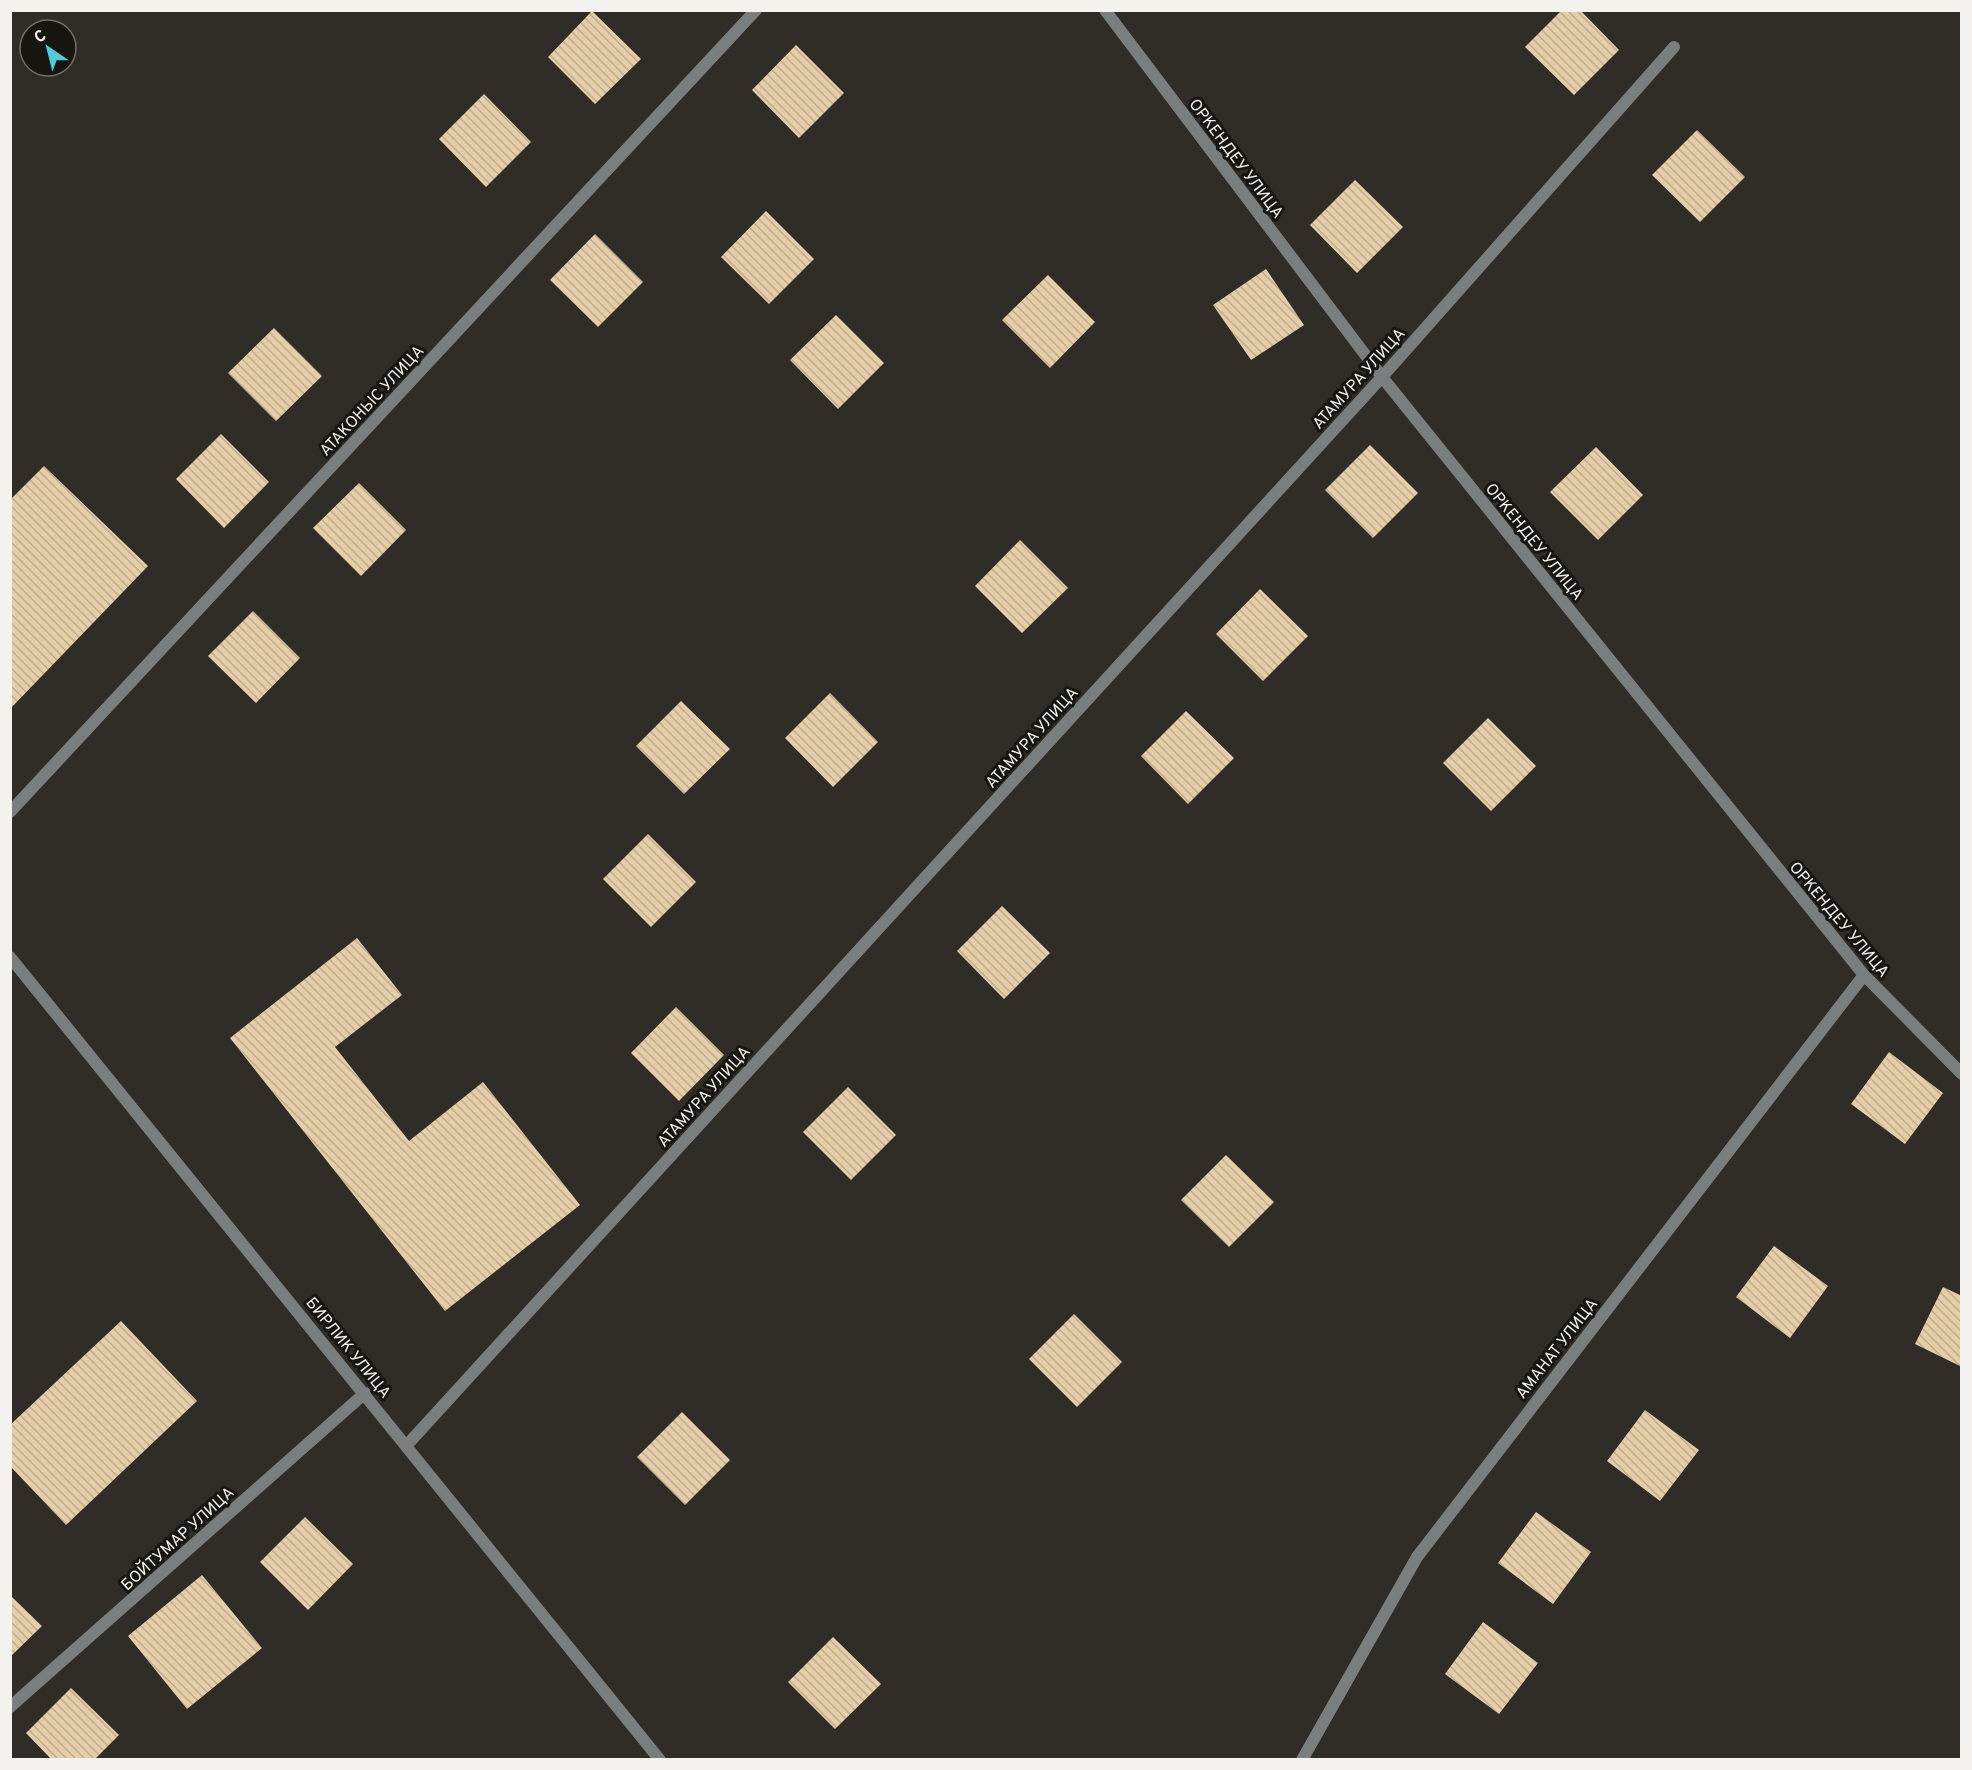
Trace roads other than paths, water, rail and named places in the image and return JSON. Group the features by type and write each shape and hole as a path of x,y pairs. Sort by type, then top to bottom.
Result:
{"street":[{"name":"АТАКОНЫС УЛИЦА","path":"10,812 756,10"},
{"name":"ОРКЕНДЕУ УЛИЦА","path":"1105,10 1382,377 1863,975 1962,1074"},
{"name":"АТАМУРА УЛИЦА","path":"407,1446 1382,377 1674,46"},
{"name":"БИРЛИК УЛИЦА","path":"11,958 660,1760"},
{"name":"АМАНАТ УЛИЦА","path":"1302,1760 1417,1557 1863,975"},
{"name":"БОЙТУМАР УЛИЦА","path":"10,1707 365,1393"}]}
